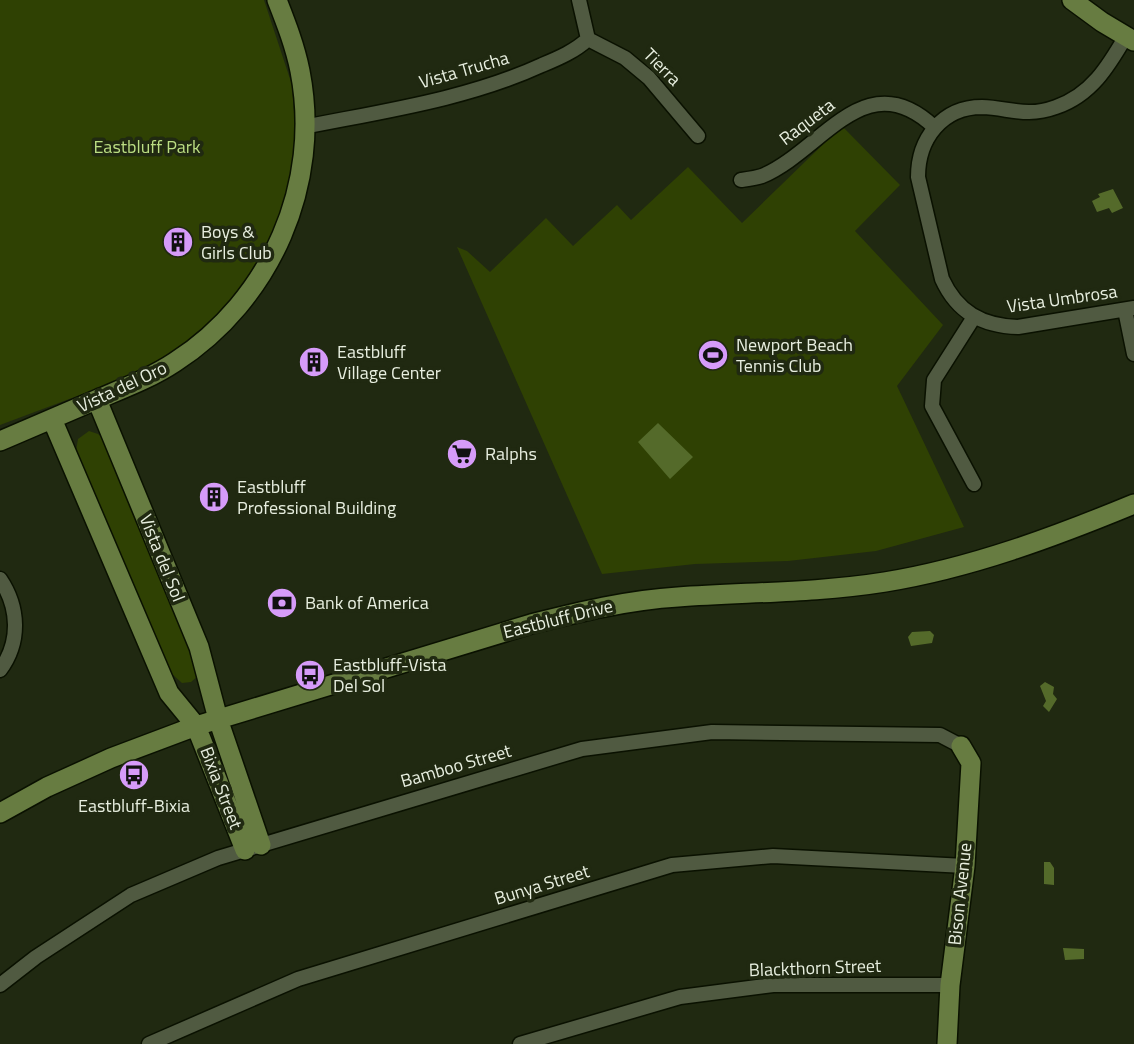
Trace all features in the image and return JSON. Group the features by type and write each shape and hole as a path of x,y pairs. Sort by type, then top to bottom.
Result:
{"street":[{"name":"Vista del Oro","path":"0,441 148,377 174,363 198,346 240,306 273,257 285,230 301,174 304,127 300,71 277,0"},
{"path":"579,0 588,39"},
{"path":"974,484 932,406 934,380 974,317 955,301 942,279 918,177 920,152 934,127 953,114 968,108 984,107 1012,113 1033,113 1054,108 1083,93 1100,77 1130,39 1072,0"},
{"name":"Vista Trucha","path":"304,127 417,104 495,83 559,58 578,49 588,39"},
{"name":"Tierra","path":"588,39 625,58 643,72 698,136"},
{"name":"Raqueta","path":"741,180 760,176 784,164 843,117 868,105 895,104 911,109 934,127"},
{"path":"1130,309 1134,354"},
{"name":"Vista Umbrosa","path":"974,317 1001,326 1018,327 1130,309"},
{"name":"Vista del Sol","path":"96,400 199,647 218,719"},
{"path":"51,419 169,693 196,726"},
{"name":"Eastbluff Drive","path":"0,813 47,787 111,758 196,726 429,654 584,611 677,597 818,590 885,582 968,563 1059,535 1134,504"},
{"path":"0,579 16,618 11,650 0,670"},
{"name":"Bixia Street","path":"218,719 253,848"},
{"name":"Bixia Street","path":"196,726 253,848"},
{"name":"Bamboo Street","path":"0,985 36,957 131,895 218,858 582,749 712,732 940,736 961,746"},
{"name":"Bison Avenue","path":"947,1044 950,985 965,866 971,763 961,746"},
{"name":"Bunya Street","path":"149,1044 298,979 672,865 773,856 965,866"},
{"name":"Blackthorn Street","path":"520,1044 680,997 773,985 950,985"}],"green space":[{"name":"Eastbluff Park","path":"0,0 264,0 292,85 296,141 289,189 270,242 236,296 194,341 136,374 0,425"},
{"name":"Newport Beach Tennis Club","path":"842,126 900,185 855,231 943,325 897,386 964,527 876,551 788,561 695,564 602,574 457,247 467,251 490,272 546,218 573,246 617,205 631,220 688,167 742,223"},
{"path":"89,431 104,439 199,662 198,676 191,682 182,683 172,674 76,451 78,439"}],"shaded area":[{"path":"1113,189 1123,208 1112,213 1109,208 1097,212 1092,201 1100,197 1098,194"},
{"path":"658,423 693,457 670,479 638,442"},
{"path":"930,631 934,635 932,643 911,646 908,637 912,632"},
{"path":"1045,682 1054,687 1053,694 1057,699 1049,712 1043,706 1046,701 1040,686"},
{"path":"1044,862 1050,862 1054,868 1054,885 1044,884"},
{"path":"1063,948 1084,949 1084,959 1065,960"}],"place":[{"name":"Boys & Girls Club","path":"178,242"},
{"name":"Newport Beach Tennis Club","path":"713,355"},
{"name":"Eastbluff Village Center","path":"314,362"},
{"name":"Ralphs","path":"462,454"},
{"name":"Eastbluff Professional Building","path":"214,497"},
{"name":"Bank of America","path":"282,603"},
{"name":"Eastbluff-Vista Del Sol","path":"310,675"},
{"name":"Eastbluff-Bixia","path":"134,775"}]}
